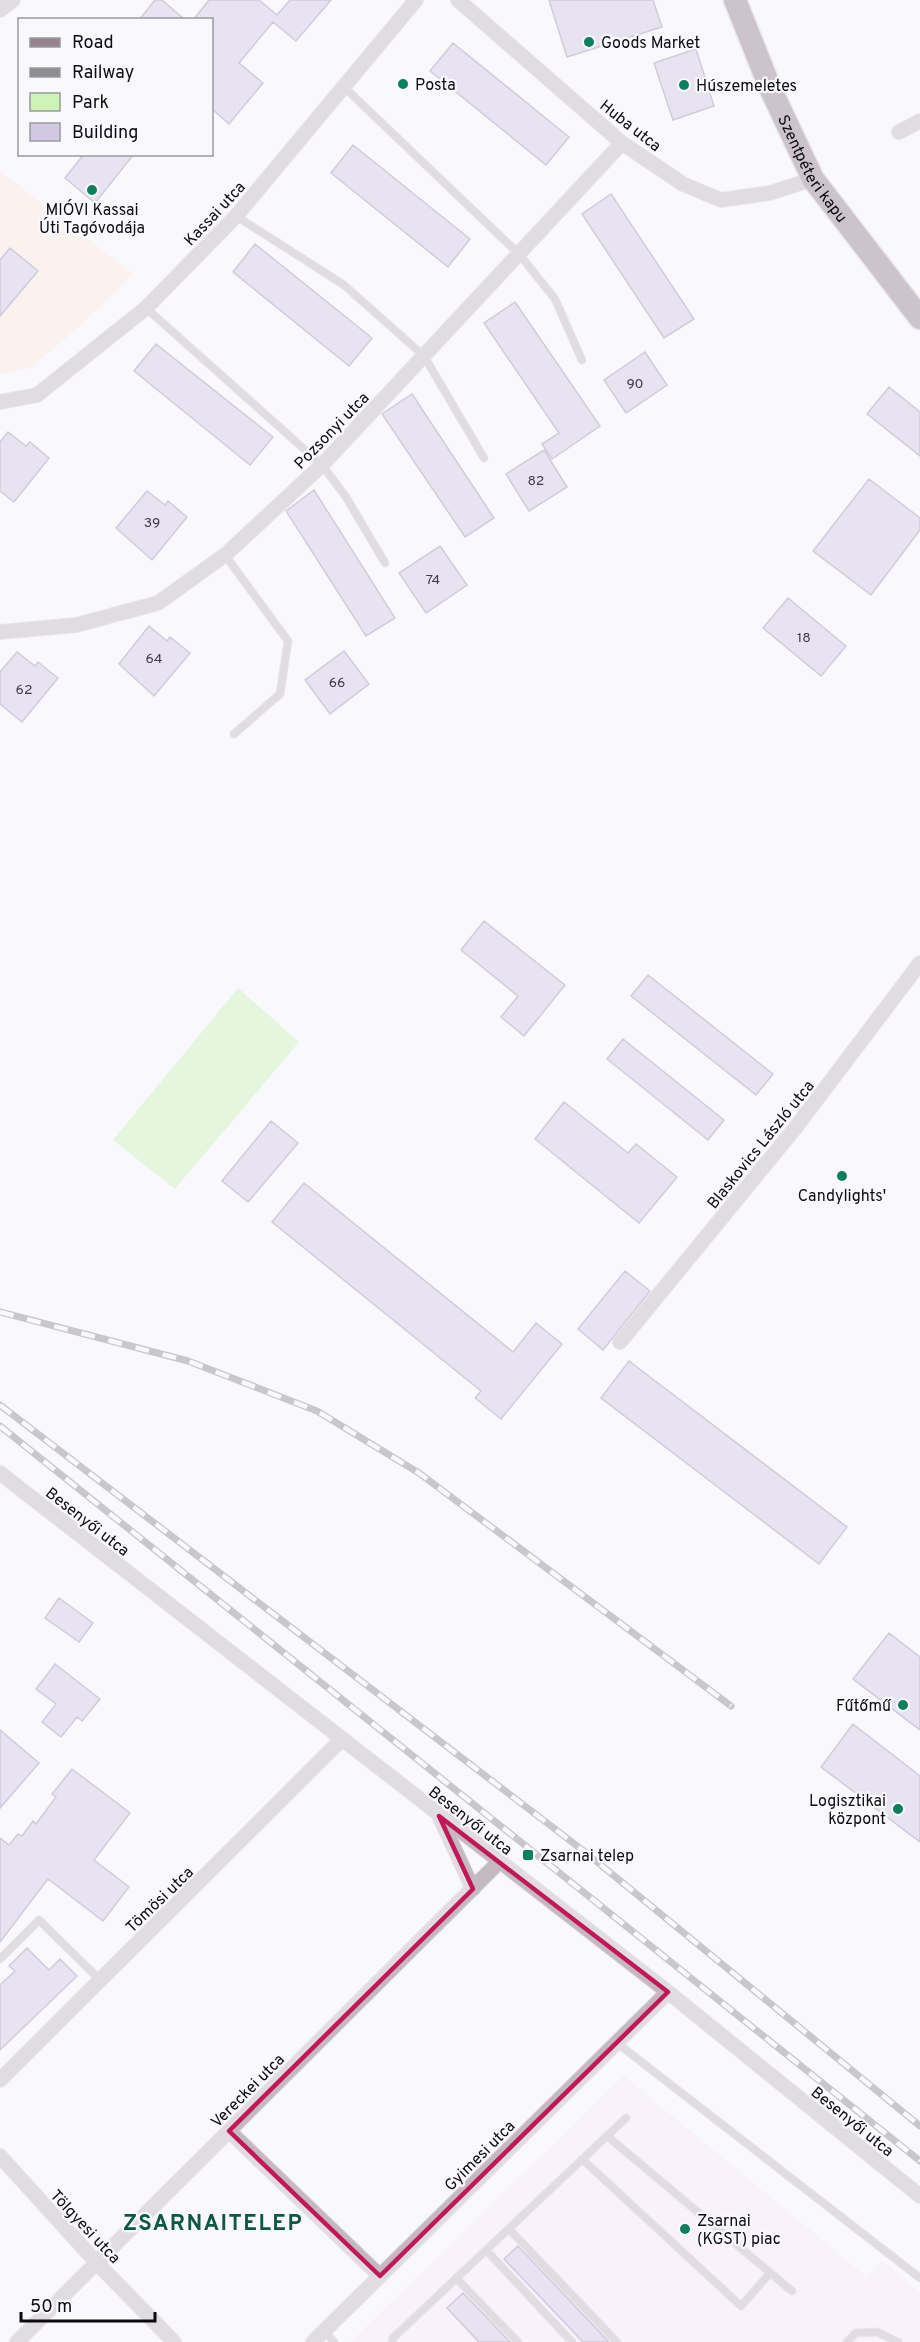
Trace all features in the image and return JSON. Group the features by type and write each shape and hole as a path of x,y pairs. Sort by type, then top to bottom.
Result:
{"main road":[{"name":"Szentpéteri kapu","path":"735,0 771,90 813,179 920,318"}],"street":[{"path":"0,10 13,0"},
{"name":"Kassai utca","path":"0,402 37,395 146,308 236,216 416,0"},
{"name":"Huba utca","path":"458,0 622,143 683,184 721,200 770,193 813,179"},
{"path":"899,132 920,121"},
{"name":"Pozsonyi utca","path":"0,632 76,625 158,603 225,555 322,465 622,143"},
{"name":"Blaskovics László utca","path":"620,1342 796,1127 920,963"},
{"name":"Besenyői utca","path":"2,1479 668,1992 920,2196"},
{"name":"Tömösi utca","path":"0,2080 341,1740"},
{"path":"439,1816 473,1889"},
{"name":"Vereckei utca","path":"18,2342 500,1862"},
{"name":"Gyimesi utca","path":"313,2342 329,2337 380,2276 668,1992"},
{"path":"229,2131 380,2276"},
{"name":"Tölgyesi utca","path":"0,2156 97,2263 174,2342"}],"lane":[{"path":"344,87 519,254 555,299 582,360"},
{"path":"236,216 344,285 424,356 484,458"},
{"path":"146,308 322,465 346,497 385,563"},
{"path":"225,555 288,641 280,694 234,734"},
{"path":"0,1959 39,1920 100,1980"},
{"path":"617,2043 920,2277"},
{"path":"392,2342 393,2338 626,2118"},
{"path":"607,2136 792,2291"},
{"path":"582,2159 741,2306 770,2273"},
{"path":"508,2229 617,2342"},
{"path":"486,2250 572,2342"},
{"path":"456,2278 518,2342"},
{"path":"847,2342 856,2333 877,2332 898,2342"}],"highlighted area":[{"path":"439,1816 668,1992 380,2276 229,2131 473,1889"}],"shaded area":[{"path":"0,171 133,274 80,326 30,368 0,374"},
{"path":"624,2076 867,2277 882,2260 920,2292 920,2342 350,2342"}],"green space":[{"path":"238,988 299,1042 175,1189 113,1140"}],"building":[{"path":"155,0 162,0 183,18 141,18"},
{"path":"209,0 259,0 277,15 290,0 331,0 296,41 273,22 239,63 263,83 229,124 213,110 213,18 195,18"},
{"name":"Goods Market","path":"549,0 653,0 662,27 567,57"},
{"path":"453,43 569,137 546,165 430,71"},
{"name":"Húszemeletes","path":"696,49 714,106 673,120 654,63"},
{"path":"353,145 470,239 448,267 331,173"},
{"name":"MIÓVI Kassai Úti Tagóvodája","path":"82,156 132,156 95,203 65,178"},
{"path":"611,194 694,319 664,338 582,214"},
{"path":"255,244 372,338 349,366 233,272"},
{"path":"10,248 38,271 0,316 0,260"},
{"path":"515,302 600,426 552,459 542,444 559,433 484,323"},
{"path":"156,344 273,437 250,465 134,371"},
{"path":"645,352 667,385 626,413 604,380"},
{"path":"889,387 920,412 920,456 867,414"},
{"path":"412,394 494,518 465,537 382,414"},
{"path":"8,432 26,446 30,442 49,458 14,502 0,491 0,442"},
{"path":"544,450 567,487 529,511 506,474"},
{"path":"869,479 920,518 920,530 871,595 813,551"},
{"path":"314,490 395,618 366,636 286,511"},
{"path":"147,491 165,505 168,501 187,517 152,560 116,528"},
{"path":"440,546 467,585 426,613 399,573"},
{"path":"788,598 846,646 821,676 763,628"},
{"path":"149,626 167,641 170,637 190,653 154,696 119,664"},
{"path":"344,651 369,684 330,714 305,680"},
{"path":"17,652 35,666 38,662 58,678 22,722 0,704 0,672"},
{"path":"484,921 565,985 524,1036 501,1017 518,996 461,950"},
{"path":"648,975 773,1074 756,1095 631,996"},
{"path":"623,1039 724,1120 708,1140 607,1059"},
{"path":"564,1102 628,1153 636,1144 677,1177 639,1223 535,1139"},
{"path":"271,1121 298,1143 248,1202 222,1181"},
{"path":"304,1183 513,1352 536,1323 562,1344 501,1419 475,1398 481,1391 272,1222"},
{"path":"625,1271 650,1291 603,1350 578,1329"},
{"path":"629,1361 847,1527 819,1564 601,1398"},
{"path":"59,1598 93,1623 79,1642 45,1618"},
{"name":"Fűtőmű","path":"889,1633 920,1657 920,1730 853,1679"},
{"path":"55,1664 100,1699 82,1721 77,1717 61,1737 42,1722 56,1704 36,1689"},
{"name":"Logisztikai központ","path":"853,1724 920,1776 920,1842 821,1767"},
{"path":"0,1730 39,1763 0,1808"},
{"path":"72,1769 130,1813 94,1860 129,1887 103,1921 48,1879 0,1942 0,1838 9,1845 18,1834 22,1836 33,1821 36,1824 56,1797 52,1794"},
{"path":"27,1948 49,1970 60,1959 77,1976 0,2050 0,1985 15,1971 9,1966"},
{"path":"518,2246 609,2342 583,2342 504,2259"},
{"path":"463,2293 510,2342 479,2342 447,2308"}],"railway":[{"path":"0,1312 188,1361 317,1411 419,1473 731,1706"},
{"path":"0,1405 585,1852 920,2126"},
{"path":"0,1426 920,2161"}],"place":[{"name":"Goods Market","path":"589,42"},
{"name":"Posta","path":"403,84"},
{"name":"Húszemeletes","path":"684,85"},
{"name":"MIÓVI Kassai Úti Tagóvodája","path":"92,190"},
{"name":"Candylights'","path":"842,1176"},
{"name":"Fűtőmű","path":"903,1705"},
{"name":"Logisztikai központ","path":"898,1809"},
{"name":"Zsarnai telep","path":"528,1855"},
{"name":"Zsarnai (KGST) piac","path":"685,2229"}],"district":[{"name":"ZSARNAITELEP","path":"213,2222"}]}
